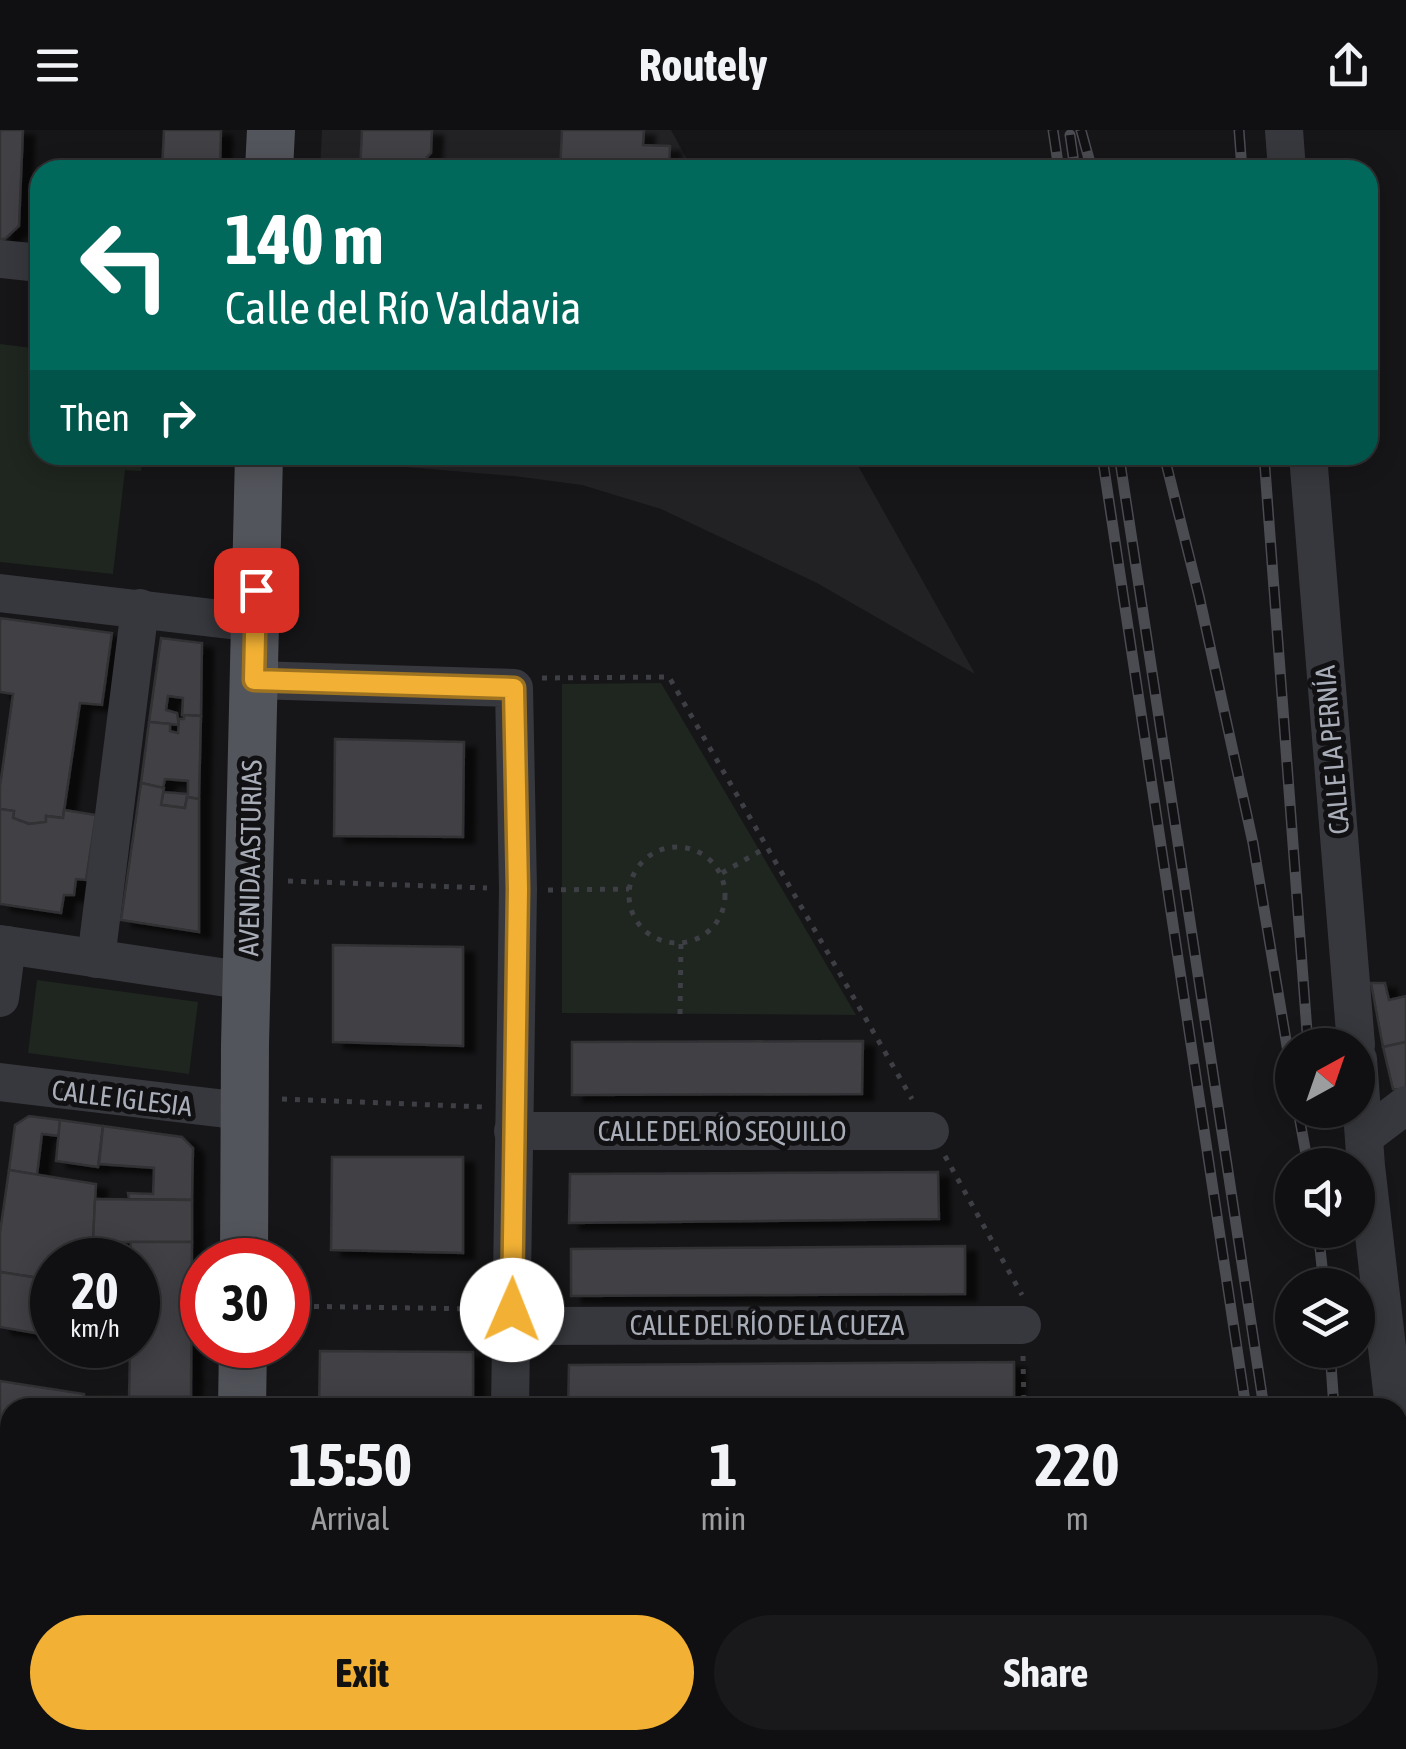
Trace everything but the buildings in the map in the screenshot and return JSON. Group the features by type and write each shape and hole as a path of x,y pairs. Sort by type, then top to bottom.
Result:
{"main road":[{"path":"270,160 271,130"},
{"name":"AVENIDA ASTURIAS","path":"244,1238 243,1104 259,465"},
{"path":"242,1398 243,1368"}],"street":[{"path":"1284,130 1286,160"},
{"path":"0,259 30,262"},
{"name":"CALLE LA PERNÍA","path":"1309,465 1355,1028"},
{"path":"0,592 255,623"},
{"path":"96,959 140,608"},
{"path":"254,680 514,688 518,889 510,1398"},
{"path":"0,998 3,945 247,981"},
{"name":"CALLE IGLESIA","path":"0,1082 243,1104"},
{"path":"1364,1137 1406,1105"},
{"name":"CALLE DEL RÍO SEQUILLO","path":"513,1120 930,1130"},
{"path":"1363,1128 1397,1351 1395,1398"},
{"name":"CALLE DEL RÍO DE LA CUEZA","path":"512,1318 1022,1325"}],"path":[{"path":"514,688 548,676 669,677 1022,1291 1024,1398"},
{"path":"669,847 700,852 721,874 725,889 719,919 709,931 681,943 667,942 642,928 629,903 629,889 642,861 669,847"},
{"path":"721,874 767,847"},
{"path":"250,879 629,889"},
{"path":"680,1014 681,943"},
{"path":"243,1104 513,1120"},
{"path":"310,1307 512,1318"}],"shaded area":[{"path":"322,130 671,130 688,160 320,160"},
{"path":"0,344 30,348 30,465 142,465 141,471 125,470 113,574 0,562"},
{"path":"381,465 858,465 975,674 817,583 661,509 582,485"},
{"path":"661,683 856,1015 562,1013 562,684"},
{"path":"37,980 198,1002 189,1074 28,1053"}],"railway":[{"path":"1053,130 1058,160"},
{"path":"1081,130 1089,160"},
{"path":"1239,130 1241,160"},
{"path":"1070,135 1074,160"},
{"path":"1104,465 1244,1398"},
{"path":"1121,465 1262,1398"},
{"path":"1166,465 1253,843 1284,1028"},
{"path":"1265,465 1307,1028"},
{"path":"1301,1128 1305,1148"},
{"path":"1320,1248 1322,1268"},
{"path":"1331,1368 1333,1398"}],"route":[{"path":"256,590 254,680 514,688 518,889 512,1310"}]}
